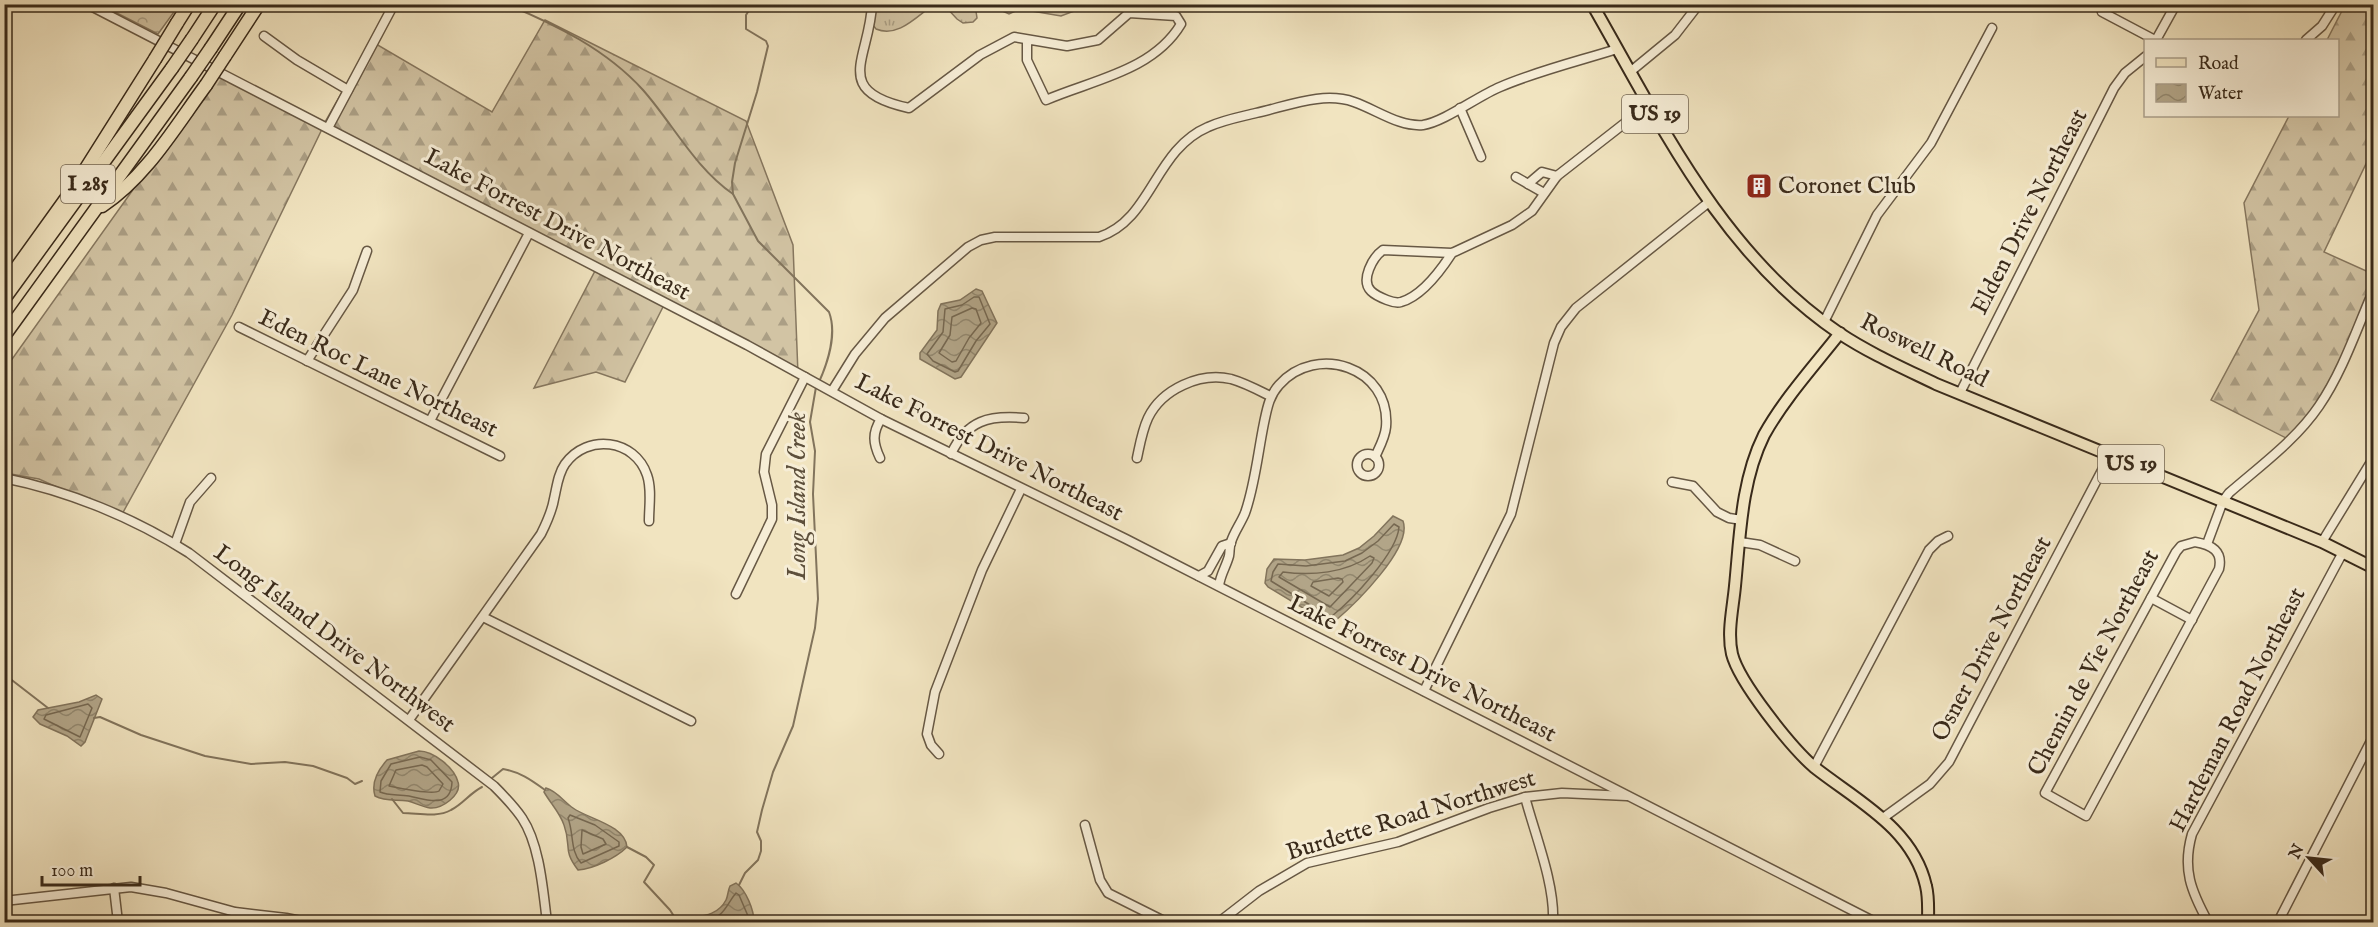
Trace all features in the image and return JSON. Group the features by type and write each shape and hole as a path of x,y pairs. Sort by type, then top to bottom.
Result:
{"highway":[{"path":"4,285 73,189 189,4"},
{"name":"I 285","path":"4,300 172,68 215,4"},
{"name":"I 285","path":"4,336 191,77 240,4"},
{"path":"96,210 120,194 154,155 206,85 259,4"}],"main road":[{"name":"Roswell Road","path":"1593,4 1683,164 1709,202 1764,269 1824,322 1891,363 2322,542 2373,568"},
{"path":"1840,333 1777,415 1756,455 1742,520 1730,635 1732,655 1740,673 1782,734 1814,766 1883,818 1907,844 1920,868 1926,886 1928,922"}],"street":[{"name":"Lake Forrest Drive Northeast","path":"87,4 99,7 829,389 881,419 1219,586 1875,922"},
{"path":"327,128 394,4"},
{"path":"872,4 869,27 860,60 862,81 872,96 884,103 909,108 980,55 1014,37 1068,46 1098,40 1130,13 1176,16 1181,24 1156,51 1134,66 1113,77 1095,81 1046,100 1027,60 1027,40"},
{"path":"1630,72 1675,35 1699,4"},
{"path":"2156,39 2176,4"},
{"path":"2307,39 2322,26 2336,4"},
{"path":"2102,12 2153,39"},
{"path":"1824,322 1877,215 1931,143 1992,28"},
{"path":"264,36 297,60 348,90"},
{"path":"829,389 885,318 968,247 981,240 995,237 1099,237 1113,233 1131,218 1174,151 1208,127 1320,98 1354,102 1400,122 1417,125 1437,121 1502,86 1617,49"},
{"name":"Elden Drive Northeast","path":"1960,393 2114,88 2144,57"},
{"path":"1630,119 1643,94"},
{"path":"1460,108 1481,157"},
{"path":"1452,253 1423,288 1401,302 1392,302 1382,298 1371,291 1368,285 1370,262 1383,250 1452,253 1519,220 1532,212 1557,176 1630,119 1653,111"},
{"path":"1528,184 1542,172 1557,176"},
{"path":"1516,177 1544,194"},
{"path":"1424,691 1511,514 1554,343 1561,327 1576,308 1709,202"},
{"path":"430,421 529,233"},
{"path":"308,361 353,290 367,251"},
{"path":"2207,544 2223,501 2229,493 2294,436 2318,408 2335,379 2373,289"},
{"name":"Eden Roc Lane Northeast","path":"239,327 500,456"},
{"path":"1219,586 1220,577 1229,557 1231,543 1245,513 1270,396 1291,374 1316,364 1330,363 1344,365 1363,375 1375,389 1382,404 1386,426 1375,457"},
{"path":"1137,458 1148,417 1164,397 1182,385 1217,378 1231,379 1270,396"},
{"path":"736,594 772,519 772,505 764,472 766,454 810,379"},
{"path":"951,454 962,435 980,422 1000,416 1024,417"},
{"path":"880,458 873,444 875,428 881,419"},
{"path":"409,720 542,534 551,512 560,472 569,459 581,449 595,444 610,443 624,448 637,458 645,469 649,482 649,521"},
{"name":"Osner Drive Northeast","path":"1883,818 1930,784 1949,762 2110,455"},
{"path":"2322,542 2373,457"},
{"name":"Long Island Drive Northwest","path":"4,478 45,487 81,500 143,527 175,544 494,786 522,819 531,838 547,922"},
{"path":"175,544 190,502 211,478"},
{"path":"1672,482 1693,486 1717,512 1729,518 1742,520"},
{"path":"939,754 931,745 927,734 935,692 982,570 1022,489"},
{"path":"1814,766 1929,550 1938,541 1948,536"},
{"path":"1740,542 1761,545 1795,561"},
{"path":"1199,576 1208,570 1222,546 1231,543"},
{"name":"Chemin de Vie Northeast","path":"2188,543 2207,544 2215,548 2221,562 2219,569 2086,816 2045,793 2151,597 2175,552 2181,546 2188,543"},
{"name":"Hardeman Road Northeast","path":"2208,922 2193,893 2188,877 2187,851 2192,834 2343,552"},
{"path":"1218,553 1229,557"},
{"path":"2151,597 2192,620"},
{"path":"483,617 691,721"},
{"path":"2278,922 2373,735"},
{"name":"Burdette Road Northwest","path":"1219,922 1259,891 1308,863 1398,842 1525,797 1562,793 1630,797"},
{"path":"1525,797 1547,877 1552,905 1552,922"},
{"path":"1085,825 1100,880 1108,893 1166,922"},
{"path":"114,888 118,922"},
{"path":"4,901 114,888 152,890 235,912 306,922"}],"green space":[{"path":"104,4 179,5 158,34 103,6"},
{"path":"872,5 933,5 899,29 884,31 876,29 873,25"},
{"path":"944,5 975,5 977,18 973,22 963,23"},
{"path":"997,5 1090,5 1061,16 1020,9 1009,14"},
{"path":"2345,5 2373,5 2373,149 2324,252 2373,274 2373,297 2321,408 2290,440 2211,400 2259,310 2244,203 2288,117 2339,117 2339,39 2328,39"},
{"path":"545,20 746,121 793,245 798,374 665,303 625,382 596,372 534,388 597,267 325,123 232,315 121,516 39,479 5,473 5,369 217,72 325,122 371,41 492,112"}],"water":[{"path":"976,289 982,291 997,323 961,377 955,379 920,359 920,353 937,330 938,311 941,304 960,300"},
{"path":"1393,516 1403,521 1404,532 1399,546 1380,575 1335,621 1326,622 1265,583 1267,569 1274,559 1305,560 1343,555 1359,548"},
{"path":"96,695 102,699 85,742 81,746 67,736 40,724 33,717 38,710 79,702"},
{"path":"419,751 436,757 456,776 458,787 454,796 445,804 430,808 408,801 387,800 375,796 376,777 387,760"},
{"path":"546,788 570,806 620,833 627,847 604,862 578,870 570,857 564,825 544,792"},
{"path":"736,883 749,901 754,922 674,922 716,911 726,900 730,886"}],"waterway":[{"path":"506,4 561,29 597,50 629,76 654,103 707,172 733,194"},
{"name":"Long Island Creek","path":"753,4 746,15 746,29 766,41 768,46 757,92 735,163 733,194 758,241 829,312 832,338 819,382"},
{"name":"Long Island Creek","path":"739,885 745,873 758,860 761,851 761,841 757,832 762,810 773,772 793,726 815,628 818,599 813,494 815,451 810,422 816,387"},
{"path":"4,674 48,708"},
{"path":"94,718 100,717 141,735 205,756 251,764 285,762 313,766 347,778 355,784 362,781"},
{"path":"492,778 503,769 509,770 545,790"},
{"path":"392,799 403,813 440,814 455,808 482,787"},
{"path":"627,847 646,857 654,865 644,882 677,921"}],"place":[{"name":"Coronet Club","path":"1759,186"}]}
